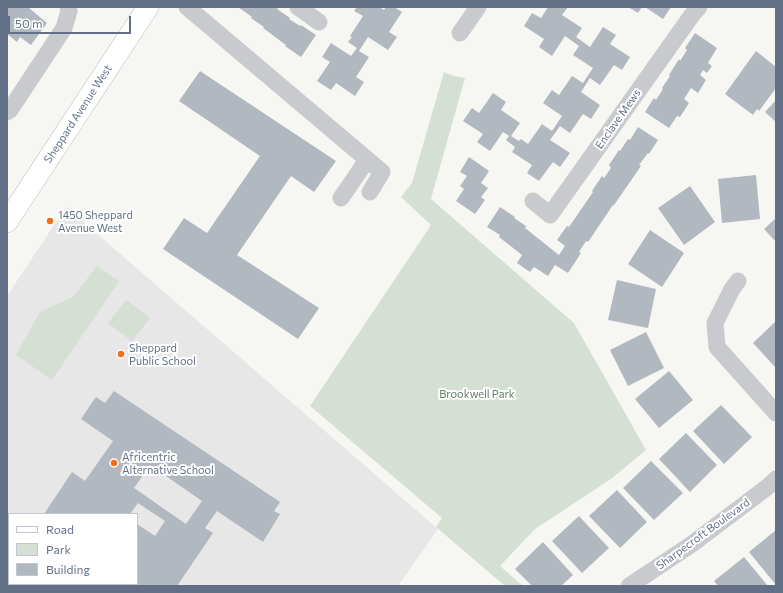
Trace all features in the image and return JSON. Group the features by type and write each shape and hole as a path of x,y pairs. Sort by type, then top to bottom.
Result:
{"main road":[{"name":"Sheppard Avenue West","path":"7,222 148,7"}],"street":[{"path":"7,112 10,110 64,28 69,11 68,7"},
{"path":"187,7 382,172 370,192"},
{"path":"298,7 319,22"},
{"path":"460,33 478,7"},
{"name":"Enclave Mews","path":"533,201 550,214 699,7"},
{"path":"341,198 367,160"},
{"path":"738,281 732,289 715,323 718,347 776,413"},
{"name":"Sharpecroft Boulevard","path":"629,586 698,539 770,486 776,479"}],"shaded area":[{"name":"Sheppard Public School","path":"66,207 438,529 398,586 7,586 7,296"}],"green space":[{"name":"Brookwell Park","path":"444,72 465,78 431,199 574,323 646,450 611,479 535,529 500,566 523,586 505,586 436,527 442,518 310,406 431,225 401,197 412,183"},
{"path":"97,266 119,281 52,380 16,355 40,312 73,297"},
{"path":"126,300 150,318 132,341 108,323"}],"building":[{"path":"7,7 29,8 47,23 31,45 20,37 17,42 7,34"},
{"path":"238,7 277,7 277,9 290,18 289,19 316,35 301,57 285,46 286,45"},
{"path":"357,7 379,7 384,10 386,7 394,7 402,12 389,32 397,37 388,50 368,37 359,51 369,57 356,77 364,82 355,96 336,83 331,90 317,81 330,62 322,57 331,43 351,56 357,48 348,42 352,37 350,36 363,16 354,11"},
{"path":"548,7 568,7 562,15 582,28 576,37 590,47 603,27 616,35 610,44 630,57 622,70 614,65 600,85 590,78 581,92 600,105 591,119 583,114 570,133 560,126 550,140 570,153 560,167 553,162 539,181 527,173 532,165 512,152 515,147 506,140 509,136 503,132 490,151 477,142 483,134 463,121 472,108 479,113 493,93 506,102 501,110 520,123 511,136 519,141 521,139 528,144 542,124 552,131 562,116 543,103 552,90 559,95 572,76 583,83 593,68 573,55 579,46 565,36 552,56 539,47 544,39 524,26 532,13 541,18"},
{"path":"628,7 642,7 638,13"},
{"path":"645,7 671,7 663,19"},
{"path":"695,33 717,48 708,63 712,66 707,73 703,70 700,75 706,80 698,93 691,88 684,99 689,103 680,117 677,116 669,128 645,112 654,98 656,100 663,89 662,88 670,76 669,75 679,59 680,61 687,50 685,48"},
{"path":"756,51 776,67 776,88 759,111 757,109 753,115 725,94"},
{"path":"200,71 336,161 314,192 291,176 237,255 319,308 298,339 163,249 184,218 207,233 260,156 179,101"},
{"path":"776,100 776,122 765,112"},
{"path":"638,127 658,140 649,154 648,153 639,165 641,166 588,242 586,241 579,252 581,253 568,273 555,265 548,276 534,267 530,272 517,263 522,255 499,237 500,235 487,227 500,207 515,217 514,218 526,226 525,228 559,255 565,246 557,240 567,226 569,227 602,176 604,178 611,168 609,165 619,150 620,151 628,139 630,140"},
{"path":"469,157 489,171 481,183 488,188 481,197 485,200 475,214 456,201 464,189 460,186 467,176 460,172"},
{"path":"756,175 760,219 722,223 718,179"},
{"path":"690,186 715,222 684,245 658,208"},
{"path":"776,218 776,242 764,229"},
{"path":"650,230 684,253 662,287 628,264"},
{"path":"617,280 656,289 648,328 608,320"},
{"path":"776,321 776,368 753,343"},
{"path":"646,332 664,368 628,386 610,350"},
{"path":"669,371 693,400 659,428 635,399"},
{"path":"114,391 280,502 274,511 280,514 263,542 217,511 205,528 213,533 177,586 110,585 138,585 138,525 155,536 165,521 138,503 131,513 45,513 72,472 85,481 113,441 81,419 96,397 105,403","holes":["150,465 202,501 186,524 134,488"]},
{"path":"721,405 752,437 724,464 693,431"},
{"path":"686,433 717,465 690,492 659,459"},
{"path":"651,461 683,493 654,520 623,488"},
{"path":"617,490 647,522 620,548 589,516"},
{"path":"579,516 609,548 582,573 552,541"},
{"path":"776,530 776,585 749,552"},
{"path":"543,542 573,575 561,586 532,586 515,569"},
{"path":"744,557 768,586 718,586 714,581"}],"place":[{"name":"1450 Sheppard Avenue West","path":"50,221"},
{"name":"Sheppard Public School","path":"121,354"},
{"name":"Africentric Alternative School","path":"114,463"}]}
